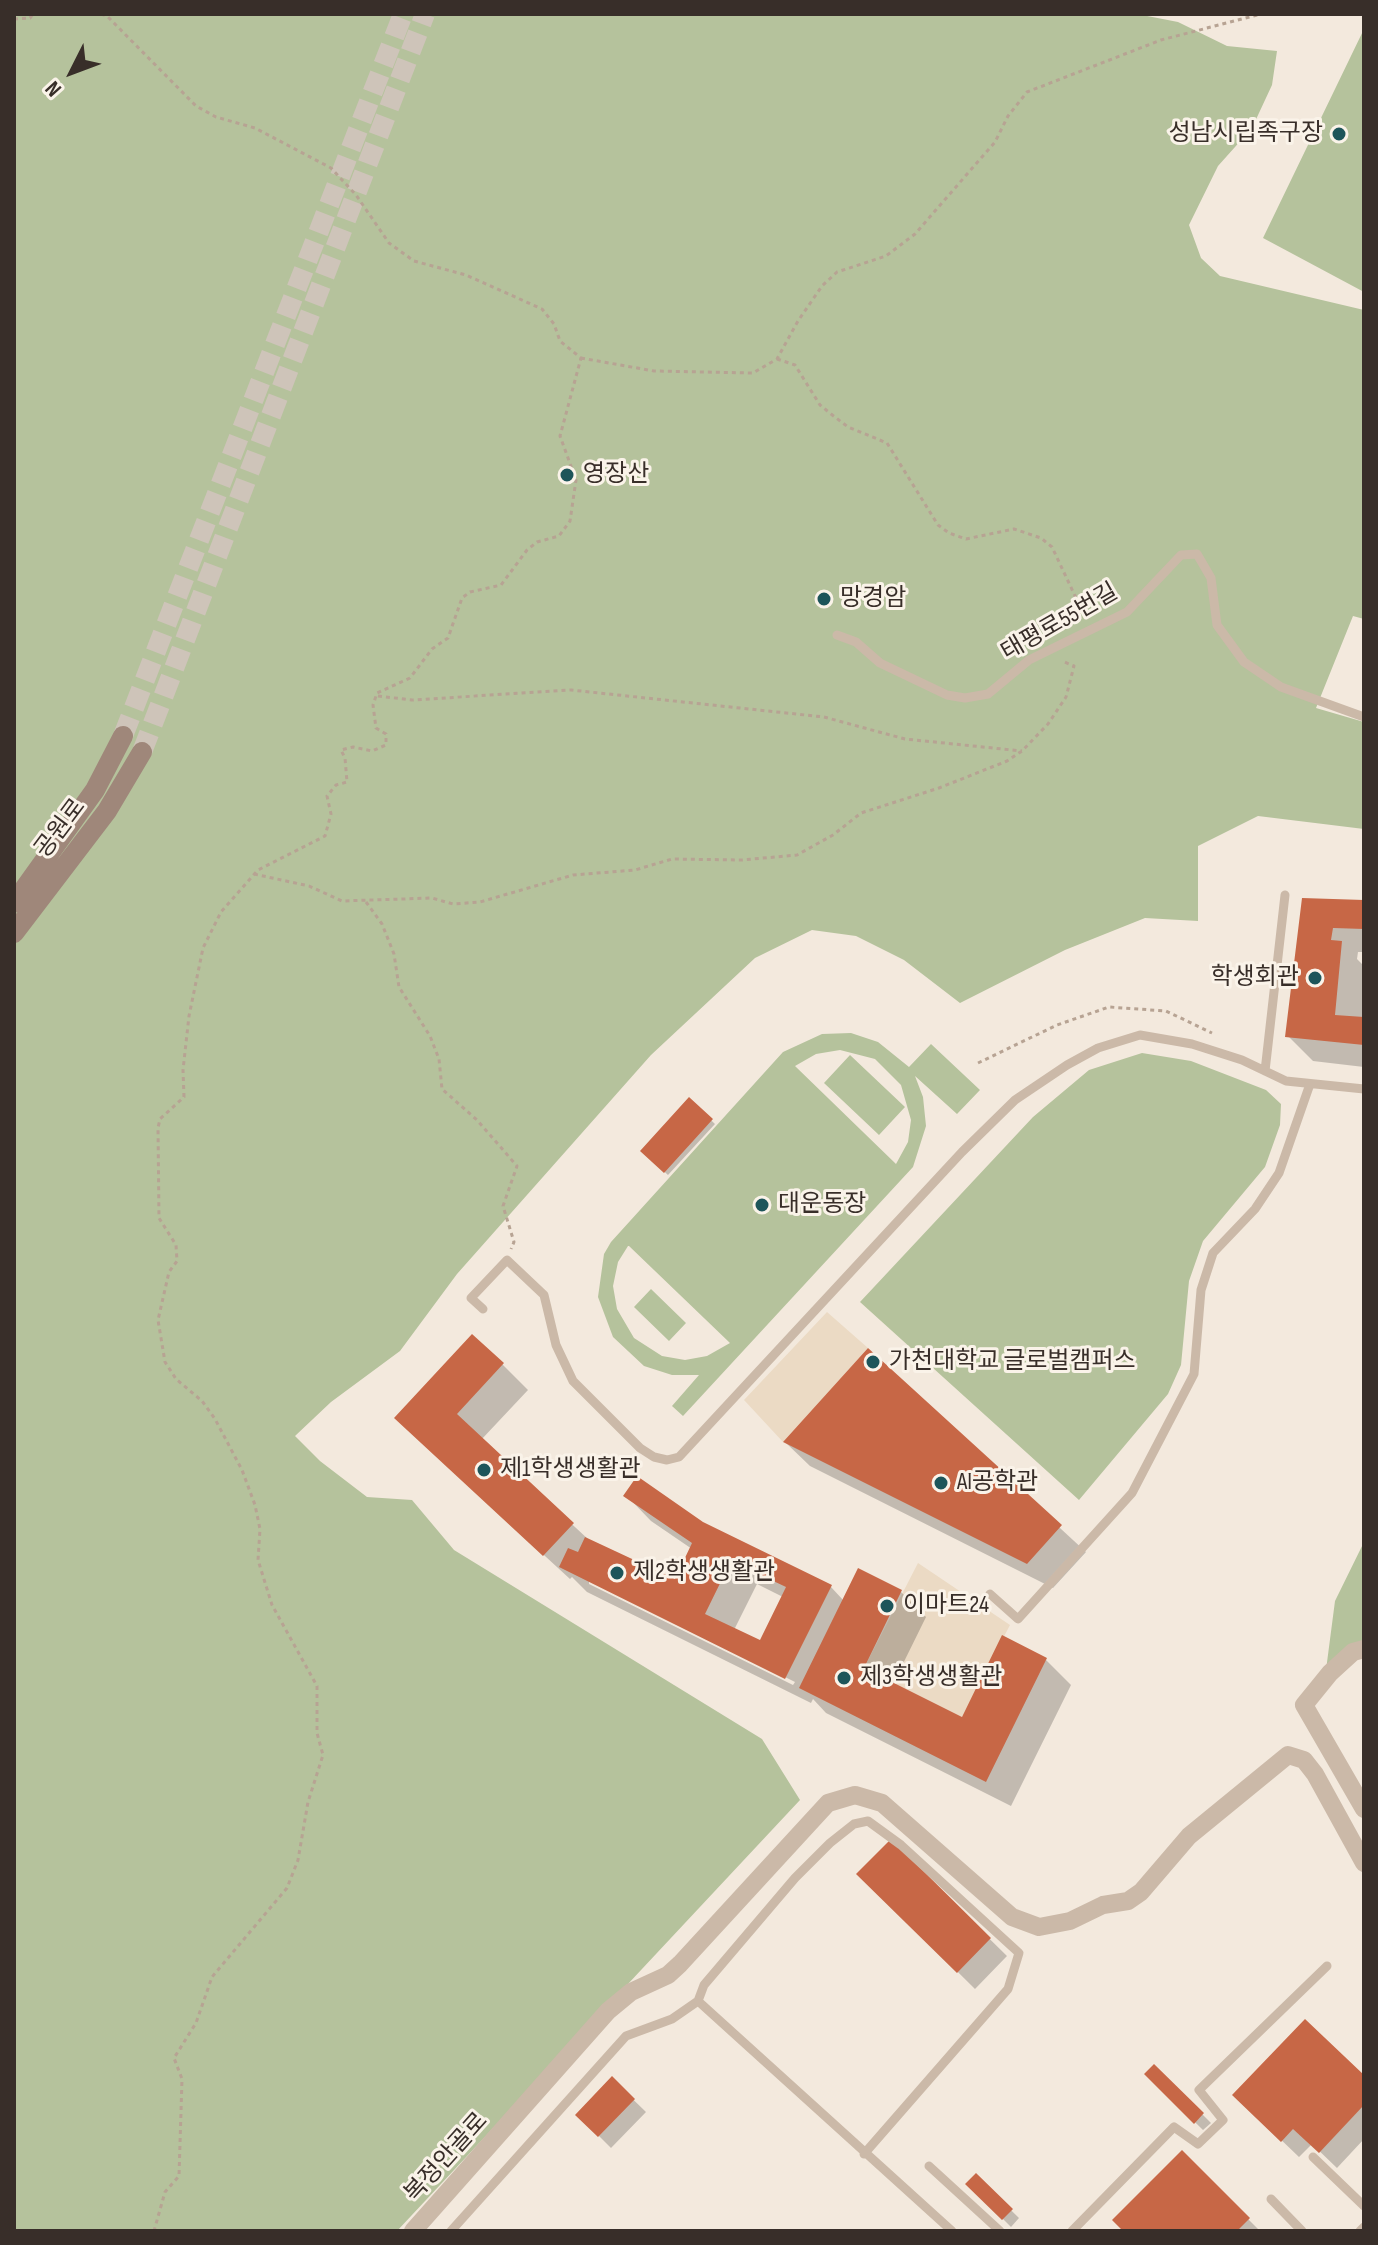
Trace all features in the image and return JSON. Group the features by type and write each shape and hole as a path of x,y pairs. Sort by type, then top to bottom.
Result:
{"main road":[{"name":"공원로","path":"14,903 95,790 123,736"},
{"name":"공원로","path":"14,933 107,811 142,752"}],"street":[{"path":"1364,1649 1353,1652 1330,1673 1304,1705 1364,1809"},
{"name":"복정안골로","path":"413,2231 608,2011 631,1992 668,1975 680,1964 810,1819 828,1803 855,1795 882,1803 1012,1917 1039,1927 1070,1921 1103,1905 1128,1901 1141,1892 1189,1836 1288,1755 1304,1760 1315,1774 1364,1863"}],"lane":[{"name":"태평로55번길","path":"837,635 856,642 880,663 947,695 965,698 988,694 1006,676 1044,652 1081,637 1127,612 1181,555 1197,554 1211,578 1217,625 1244,662 1281,687 1364,717"},
{"path":"1265,1071 1285,895"},
{"path":"483,1309 471,1298 507,1260 544,1295 556,1345 573,1381 640,1448 654,1457 679,1457 962,1152 1015,1100 1098,1048 1140,1035 1192,1044 1286,1081 1364,1089"},
{"path":"990,1594 1018,1619 1132,1493 1194,1374 1201,1290 1213,1253 1255,1209 1279,1173 1310,1084"},
{"path":"451,2231 626,2036 672,2019 698,2001 704,1985 795,1878 854,1824 868,1821 901,1845 1019,1953 1008,1989 864,2154"},
{"path":"1072,2231 1174,2127 1198,2144 1223,2120 1199,2090 1327,1966"},
{"path":"698,2001 952,2231"},
{"path":"1313,2157 1364,2206"},
{"path":"929,2166 1000,2231"},
{"path":"1271,2199 1302,2231"}],"path":[{"path":"14,19 30,18 33,14"},
{"path":"101,14 196,106 216,117 255,128 331,168 356,195 389,243 414,261 466,275 542,309 554,324 560,341 581,358 654,371 753,373 777,359 822,286 837,272 886,256 915,234 995,142 1008,116 1027,92 1161,40 1261,14"},
{"path":"154,2231 165,2192 179,2176 182,2079 174,2058 196,2023 212,1977 287,1888 298,1860 308,1802 323,1755 317,1733 317,1686 272,1605 258,1560 260,1529 252,1493 215,1419 165,1362 160,1337 161,1302 169,1272 177,1261 176,1245 159,1218 160,1119 184,1097 187,1027 207,937 221,912 254,874 325,836 331,814 327,796 336,785 347,782 345,758 341,750 353,747 372,751 389,740 376,728 373,705 378,696 410,678 432,649 448,638 462,598 470,592 498,587 527,550 537,542 559,536 570,521 576,480 560,436 581,358"},
{"path":"777,359 795,365 820,405 848,427 887,443 938,525 949,533 966,539 1014,529 1041,538 1052,547 1076,598 1074,629 1081,637"},
{"path":"254,874 309,886 342,901 423,898 468,904 573,875 635,870 672,859 742,860 797,855 833,835 861,813 939,788 1007,761 1022,751 1048,724 1066,697 1074,666 1044,652"},
{"path":"378,696 412,700 478,698 571,690 824,717 905,739 1022,751"},
{"path":"365,902 382,924 394,954 399,987 430,1036 439,1059 442,1089 477,1120 517,1166 503,1206 514,1242 507,1260"},
{"path":"978,1063 1057,1025 1109,1007 1166,1011 1212,1033"}],"green space":[{"path":"14,14 1137,14 1178,22 1227,46 1277,51 1272,85 1252,128 1218,166 1189,225 1201,258 1220,276 1364,310 1364,619 1353,616 1316,708 1364,722 1364,829 1258,816 1198,846 1198,921 1145,918 1065,950 960,1003 904,960 856,936 812,930 755,958 651,1055 457,1274 400,1351 331,1402 295,1436 320,1461 367,1497 412,1500 454,1550 762,1739 800,1800 397,2231 14,2231"},
{"name":"성남시립족구장","path":"1364,29 1364,292 1263,238"},
{"name":"대운동장","path":"851,1033 878,1042 909,1067 931,1044 980,1090 957,1114 915,1076 923,1097 926,1126 913,1167 683,1416 672,1406 699,1375 672,1375 644,1366 613,1337 598,1297 604,1254 611,1242 783,1052 822,1034","holes":["840,1050 875,1059 901,1085 911,1120 908,1142 896,1164 795,1066 816,1054","629,1246 730,1343 707,1356 685,1360 662,1356 634,1338 617,1309 613,1286 618,1262"]},
{"path":"1142,1053 1191,1061 1266,1090 1281,1104 1280,1125 1265,1167 1203,1241 1189,1281 1181,1365 1168,1394 1079,1500 860,1302 1033,1117 1089,1070"},
{"path":"850,1055 905,1107 879,1135 824,1083"},
{"path":"651,1289 686,1323 669,1341 634,1307"},
{"path":"1364,1542 1364,1641 1326,1670 1335,1601"}],"shaded area":[{"path":"827,1312 868,1348 783,1442 744,1400"},
{"path":"918,1563 1010,1625 962,1717 864,1668"}],"building":[{"name":"학생회관","path":"1302,898 1364,900 1364,929 1333,928 1331,940 1342,941 1335,1015 1364,1017 1364,1045 1285,1037"},
{"path":"689,1097 713,1119 664,1173 640,1151"},
{"name":"제1학생생활관","path":"472,1334 504,1363 457,1414 574,1523 543,1556 394,1418"},
{"name":"AI공학관","path":"868,1348 1062,1525 1027,1564 783,1442"},
{"name":"제2학생생활관","path":"637,1476 703,1522 832,1585 785,1679 559,1567 568,1548 578,1552 585,1537 675,1579 692,1543 623,1496","holes":["731,1561 786,1587 760,1640 705,1614"]},
{"name":"제3학생생활관","path":"858,1568 902,1590 864,1668 962,1717 1002,1635 1047,1658 986,1782 799,1688"},
{"path":"891,1839 991,1938 957,1973 856,1874"},
{"path":"1305,2019 1364,2075 1364,2105 1319,2153 1293,2129 1281,2142 1232,2095"},
{"path":"1154,2064 1204,2113 1194,2124 1144,2074"},
{"path":"612,2076 635,2099 598,2137 575,2115"},
{"path":"1182,2150 1250,2218 1237,2231 1123,2231 1112,2220"},
{"path":"976,2173 1013,2209 1002,2220 965,2184"}],"tunnel":[{"path":"123,736 403,14"},
{"path":"142,752 425,14"}],"place":[{"name":"성남시립족구장","path":"1339,134"},
{"name":"영장산","path":"567,475"},
{"name":"망경암","path":"824,599"},
{"name":"학생회관","path":"1315,978"},
{"name":"대운동장","path":"762,1205"},
{"name":"가천대학교 글로벌캠퍼스","path":"873,1362"},
{"name":"제1학생생활관","path":"484,1470"},
{"name":"AI공학관","path":"941,1483"},
{"name":"제2학생생활관","path":"617,1573"},
{"name":"이마트24","path":"887,1606"},
{"name":"제3학생생활관","path":"844,1678"}]}
